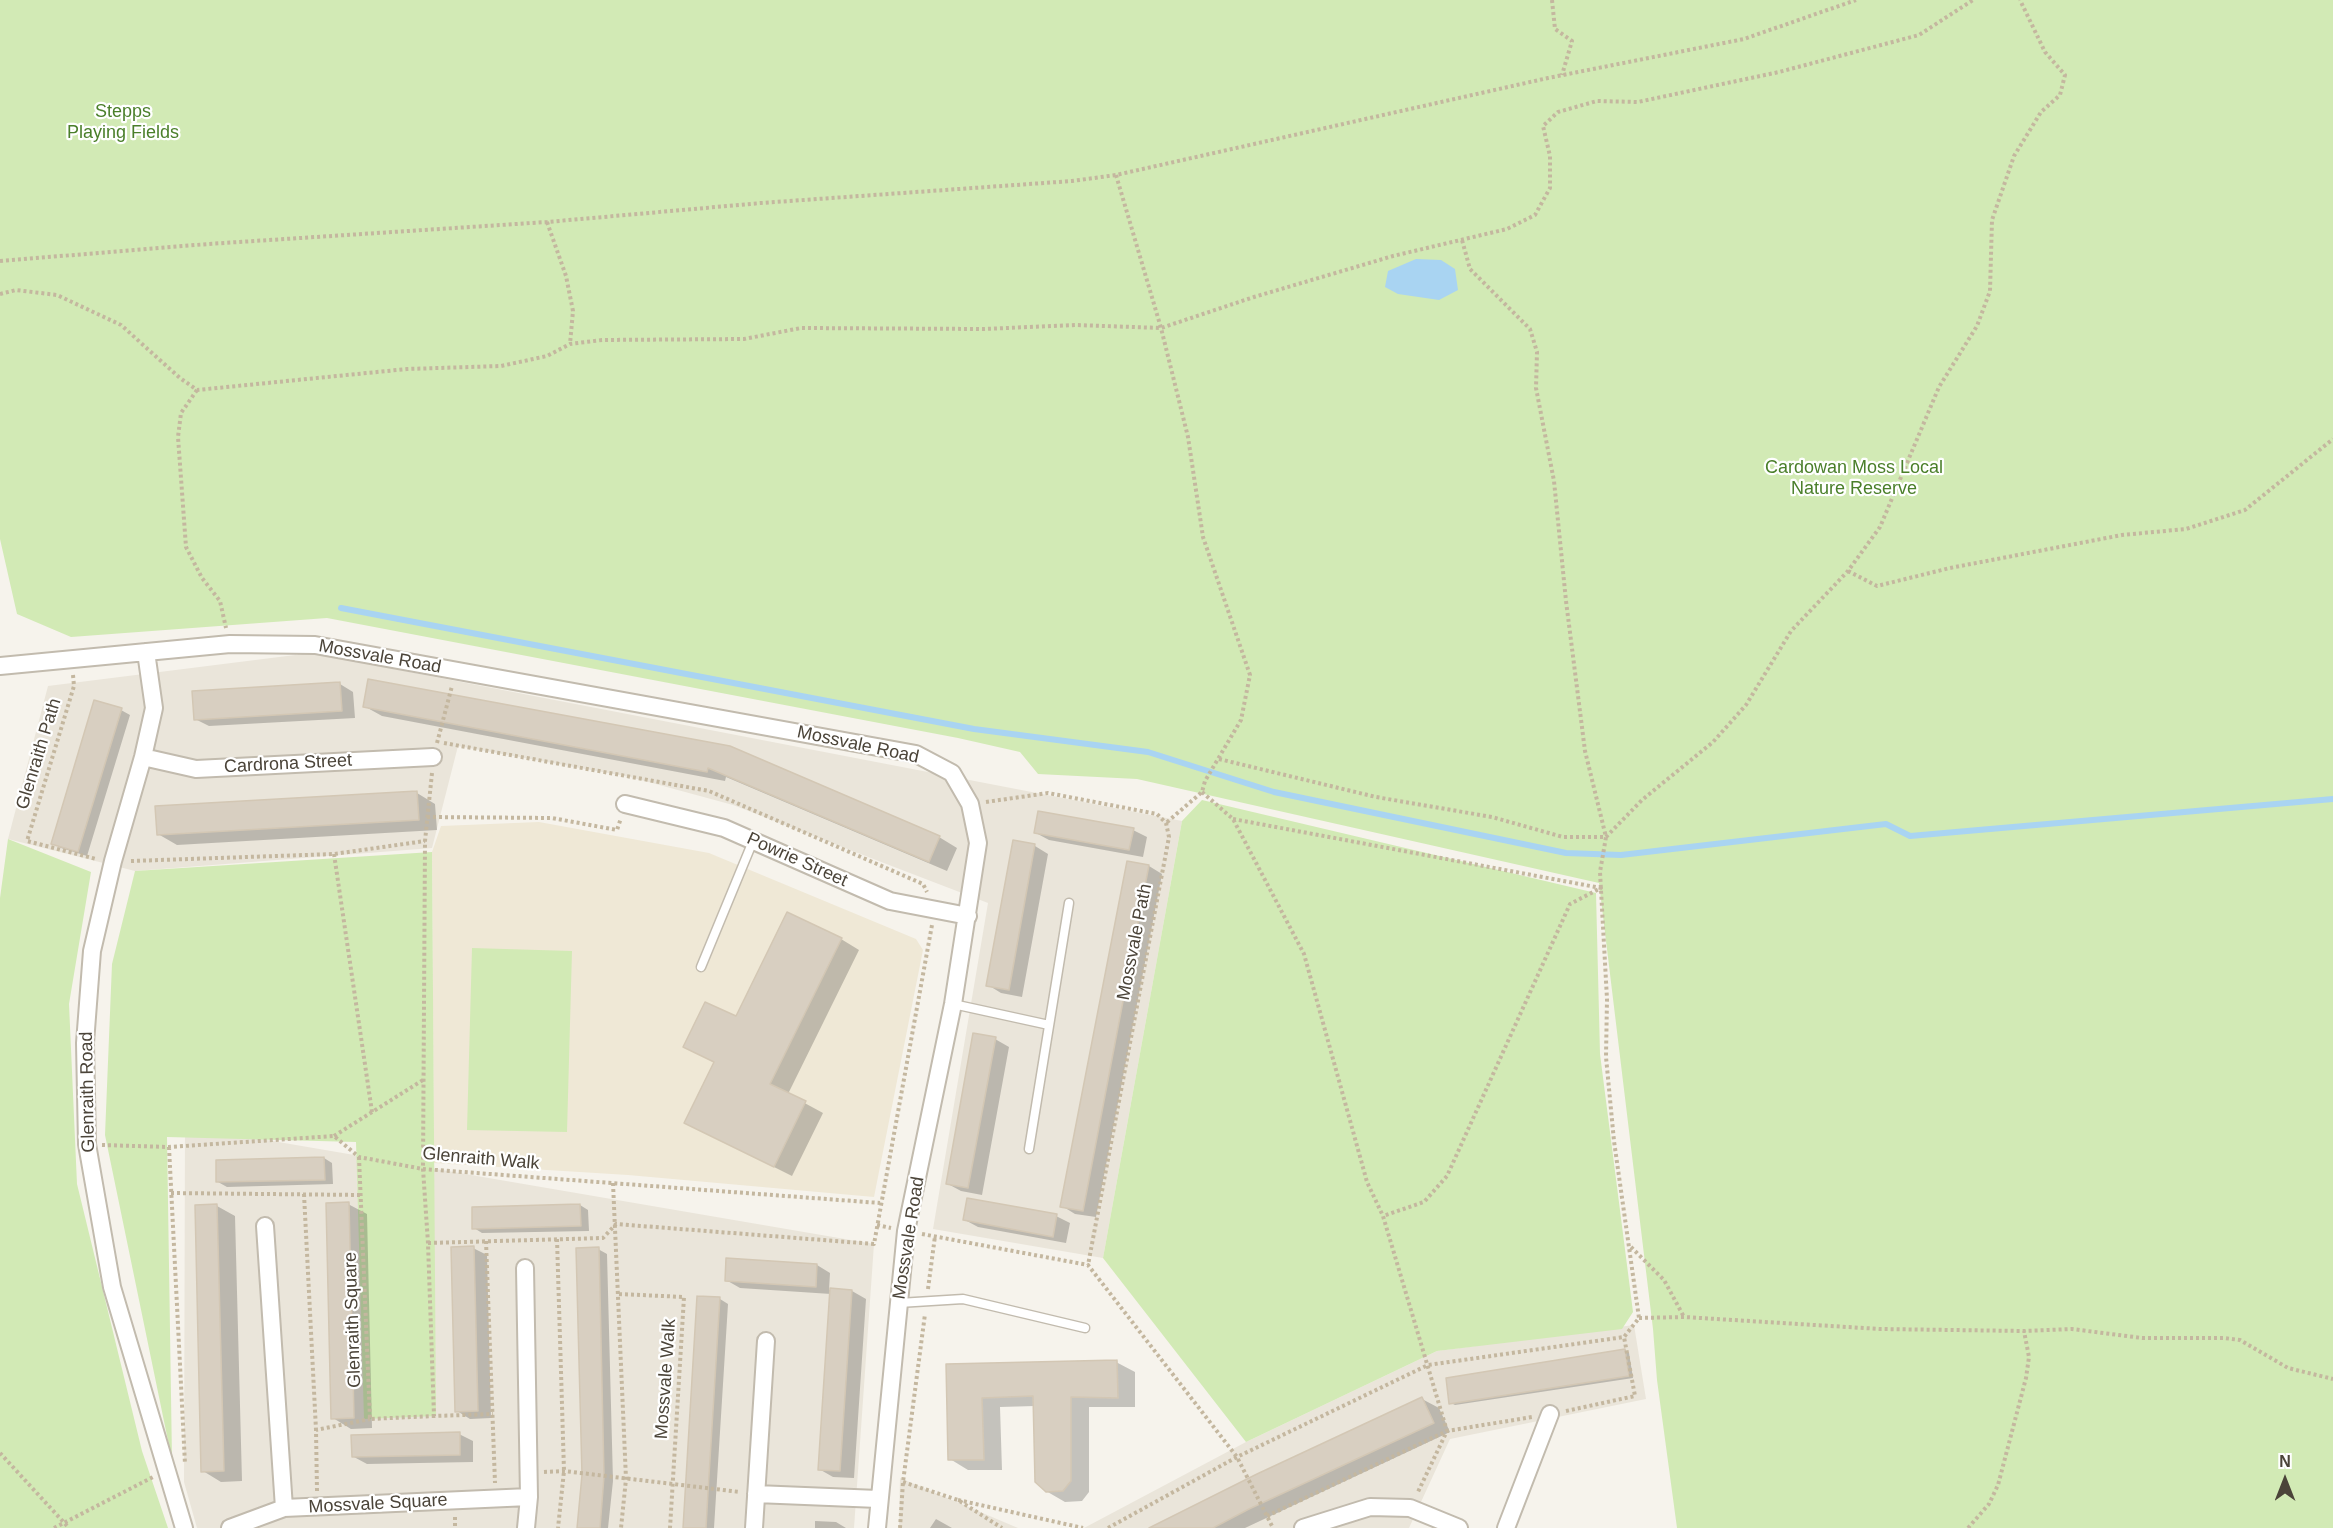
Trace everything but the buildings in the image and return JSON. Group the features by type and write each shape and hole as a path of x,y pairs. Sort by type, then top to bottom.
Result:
{"street":[{"name":"Mossvale Road","path":"0,666 230,644 315,645 916,754 952,773 970,804 978,843 953,1004 906,1231 878,1499 877,1528"},
{"name":"Glenraith Road","path":"146,652 154,708 143,757 113,861 91,963 85,1043 87,1144 112,1287 184,1528"},
{"name":"Cardrona Street","path":"143,757 196,769 435,749"},
{"name":"Powrie Street","path":"625,804 724,828 890,901 968,916"},
{"path":"265,1227 284,1508"},
{"path":"525,1268 529,1497 526,1528"},
{"path":"754,1528 766,1341"},
{"path":"1506,1528 1550,1414"},
{"path":"756,1494 878,1499"},
{"name":"Mossvale Square","path":"230,1528 284,1508 529,1497"},
{"path":"1303,1528 1370,1507 1410,1508 1459,1528"}],"lane":[{"path":"701,967 753,841"},
{"path":"1029,1149 1070,903"},
{"path":"953,1004 1049,1025"},
{"path":"899,1303 963,1299 1085,1328"}],"path":[{"path":"1552,0 1555,29 1572,41 1562,75"},
{"path":"0,261 208,244 547,222 761,203 1072,181 1116,175 1562,75 1744,39 1856,0"},
{"path":"0,294 16,290 57,295 121,325 180,378 197,390 407,369 501,366 547,356 570,344 602,340 744,339 801,328 983,329 1076,325 1161,328 1265,293 1393,256 1507,229 1535,215 1550,188 1550,156 1543,126 1558,112 1597,101 1638,102 1725,84 1919,35 1973,0"},
{"path":"1219,759 1376,797 1492,818 1563,837 1606,837 1641,800 1713,742 1746,705 1791,631 1848,571 1880,526 1939,387 1977,326 1990,291 1992,220 2014,156 2041,112 2060,95 2065,75 2045,52 2020,0"},
{"path":"970,804 1048,793 1157,814 1166,823 1202,792 1212,767 1241,720 1250,675 1203,537 1188,437 1161,328 1116,175"},
{"path":"547,222 566,276 573,311 570,344"},
{"path":"1108,1528 1237,1456 1428,1365 1624,1337 1639,1318 1614,1141 1606,1057 1607,999 1600,872 1606,837 1585,751 1554,481 1536,388 1538,352 1530,328 1470,269 1462,240"},
{"path":"197,390 181,413 178,437 186,547 202,578 220,601 230,644"},
{"path":"1848,571 1877,586 1950,568 2111,537 2186,529 2245,510 2333,439"},
{"name":"Glenraith Path","path":"72,659 74,686 27,841 91,859 113,861"},
{"path":"434,1416 423,1169 425,841 435,749 456,671"},
{"path":"428,1243 603,1238 616,1224 874,1244 935,909 923,884 709,791 630,777 435,749"},
{"path":"427,817 552,818 616,830 625,804 630,777"},
{"path":"1202,792 1233,819 1304,954 1366,1182 1383,1216 1428,1365 1447,1431 1410,1508"},
{"path":"1233,819 1601,888"},
{"name":"Mossvale Path","path":"1088,1265 1169,837 1166,823"},
{"path":"113,861 334,854 425,841"},
{"path":"334,854 372,1112"},
{"path":"1383,1216 1424,1202 1447,1176 1570,904 1601,888"},
{"path":"87,1144 169,1147 334,1137 423,1079"},
{"name":"Glenraith Walk","path":"334,1137 359,1157 423,1169 880,1203"},
{"path":"169,1147 185,1468"},
{"name":"Glenraith Square","path":"359,1157 370,1419"},
{"name":"Mossvale Walk","path":"614,1183 626,1479 621,1528"},
{"path":"171,1193 362,1195"},
{"path":"304,1194 316,1430 317,1507"},
{"path":"877,1225 1088,1265 1237,1456 1273,1528"},
{"path":"900,1528 903,1482 935,1236"},
{"path":"557,1239 564,1471 558,1528"},
{"path":"486,1241 496,1499"},
{"path":"1630,1246 1664,1280 1684,1317"},
{"name":"Mossvale Walk","path":"619,1294 684,1297 670,1528"},
{"path":"1639,1318 1684,1317 1880,1329 2024,1331 2072,1329 2142,1338 2224,1338 2240,1340 2288,1368 2333,1379"},
{"path":"1968,1528 1989,1504 1998,1485 2026,1378 2029,1357 2024,1331"},
{"path":"1267,1516 1447,1431 1550,1414 1635,1396 1624,1337"},
{"path":"316,1430 370,1419 493,1414"},
{"path":"0,1453 69,1528"},
{"path":"54,1528 167,1470"},
{"path":"528,1472 564,1471 756,1494"},
{"path":"903,1482 958,1500 1083,1528"},
{"path":"958,1500 1002,1528"}],"shaded area":[{"path":"311,653 1182,821 1103,1258 933,1229 988,903 733,805 630,777 458,746 432,848 135,871 8,839 48,686"},
{"path":"539,822 709,853 916,939 923,950 874,1197 628,1175 434,1163 432,852 441,826"},
{"path":"185,1126 874,1244 854,1528 197,1528 184,1482"},
{"path":"1634,1325 1646,1399 1450,1439 1409,1528 1084,1528 1246,1442 1437,1351"},
{"path":"900,1478 1018,1528 899,1528"}],"green space":[{"name":"Cardowan Moss Local Nature Reserve","path":"0,0 2333,0 2333,1528 1677,1528 1657,1380 1653,1329 1599,883 1137,779 1038,774 1020,752 958,738 327,618 71,637 17,614 0,539"},
{"path":"1202,800 1596,893 1600,1054 1633,1312 1622,1329 1437,1351 1246,1442 1103,1258 1182,821"},
{"path":"8,839 91,872 69,1004 77,1184 142,1451 168,1528 0,1528 0,898"},
{"path":"432,852 436,1416 364,1419 356,1142 167,1137 172,1460 105,1135 112,964 135,871"},
{"path":"472,948 572,951 567,1132 467,1130"}],"water":[{"path":"1416,259 1441,260 1455,269 1458,290 1439,300 1398,294 1385,287 1388,271"}],"waterway":[{"path":"341,608 974,729 1148,752 1274,792 1566,853 1621,855 1886,824 1910,836 2333,799"}],"park label":[{"name":"Stepps Playing Fields","path":"123,122"}]}
